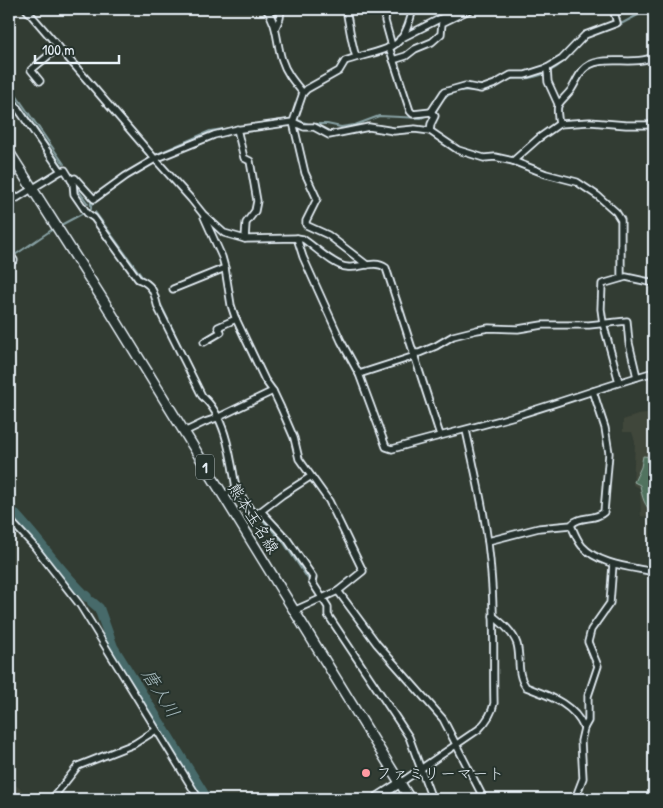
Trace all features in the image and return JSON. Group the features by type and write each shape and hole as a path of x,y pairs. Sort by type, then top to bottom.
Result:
{"main road":[{"name":"熊本玉名線","path":"9,152 410,799"}],"street":[{"path":"26,9 155,159 192,199 202,214 225,268 231,305 236,319 265,380 273,391 294,438 299,459 310,477 329,501 363,571 338,591 293,611"},
{"path":"266,9 272,16 276,27 282,60 303,93"},
{"path":"276,27 281,9"},
{"path":"346,9 350,23 350,39 356,57"},
{"path":"386,9 385,21 393,60 410,111 413,114 432,113"},
{"path":"367,265 328,234 306,225 306,221 317,199 305,173 293,122 303,93 339,71 345,61 398,43 408,26 413,9"},
{"path":"400,38 459,9"},
{"path":"393,60 406,56 414,49 432,42 441,34 442,23 471,9"},
{"path":"432,113 444,92 465,86 481,89 511,75 547,71 562,59 585,35 617,23 613,9"},
{"path":"40,81 32,70 59,47"},
{"path":"559,124 556,111 558,104 584,69 591,64 601,62 646,60 654,56"},
{"path":"547,71 548,82 558,104"},
{"path":"9,96 61,171"},
{"path":"430,131 435,116 432,113"},
{"path":"71,180 75,178 94,199 126,176 155,159 214,135 238,129 293,122 304,127 314,127 329,135 369,127 394,131 415,129 430,131 458,150 484,158 495,156 546,174 577,182 598,196 616,212 621,220 621,278"},
{"path":"513,161 539,138 559,124 590,122 654,125"},
{"path":"238,129 244,158 250,161 257,201 255,211 246,223 245,239"},
{"path":"9,203 65,170 71,180 74,194 86,211 94,218 138,279 146,282 157,297 158,308 202,396 208,401 217,418 228,446 236,488 254,514 310,477"},
{"path":"202,214 224,233 245,239 297,238 309,243 345,267 356,268 367,265 379,265 386,268 440,435"},
{"path":"297,238 303,257 359,374 386,447 392,449 440,435 466,430 654,372"},
{"path":"173,289 225,268"},
{"path":"619,382 603,323 601,309 602,284 626,277 654,282"},
{"path":"204,342 221,332 218,327 236,319"},
{"path":"359,374 419,353 453,336 477,330 589,325 627,320 628,343 637,377"},
{"path":"184,432 273,391"},
{"path":"488,541 540,528 570,525 574,521 600,516 605,508 609,453 605,428 593,391"},
{"path":"375,799 479,729 487,721 494,703 493,616 488,541 466,430"},
{"path":"223,496 236,488"},
{"path":"259,512 287,538 313,577 312,582 328,607 328,615 409,737 423,766 432,799"},
{"path":"9,519 34,546 80,605 199,799"},
{"path":"570,525 578,541 589,553 613,564 654,572"},
{"path":"575,799 583,778 581,741 588,721 588,696 598,666 589,644 589,636 591,630 610,603 613,564"},
{"path":"338,591 377,644 438,713 456,743 484,799"},
{"path":"493,616 515,638 518,645 520,677 526,687 557,699 579,717 584,728"},
{"path":"52,799 78,766 134,744 156,730"}],"shaded area":[{"path":"654,413 654,518 641,516 640,488 633,485 635,442 632,432 623,432 623,420 638,415"},
{"path":"9,780 33,799 9,799"}],"green space":[{"path":"643,456 654,457 654,514 644,501 640,485 634,482 641,467"}],"waterway":[{"path":"619,25 649,9"},
{"path":"509,79 529,78 546,73 557,67 569,55"},
{"path":"458,91 486,91 505,81"},
{"path":"9,85 64,164"},
{"path":"9,89 63,167"},
{"path":"298,120 308,124 327,124 341,127 355,125 379,116 421,118 436,111 443,98 454,92"},
{"path":"155,155 210,131 290,119"},
{"path":"93,204 123,182"},
{"path":"76,187 88,204"},
{"path":"61,225 91,209 91,202 81,189"},
{"path":"95,212 143,278"},
{"path":"9,259 53,229"},
{"path":"161,305 200,385"},
{"name":"唐人川","path":"9,508 76,587 87,597"},
{"path":"258,515 284,543 308,579"},
{"name":"唐人川","path":"92,602 99,608 113,647 207,799"},
{"path":"420,759 430,785"}],"place":[{"name":"ファミリーマート","path":"366,773"}]}
